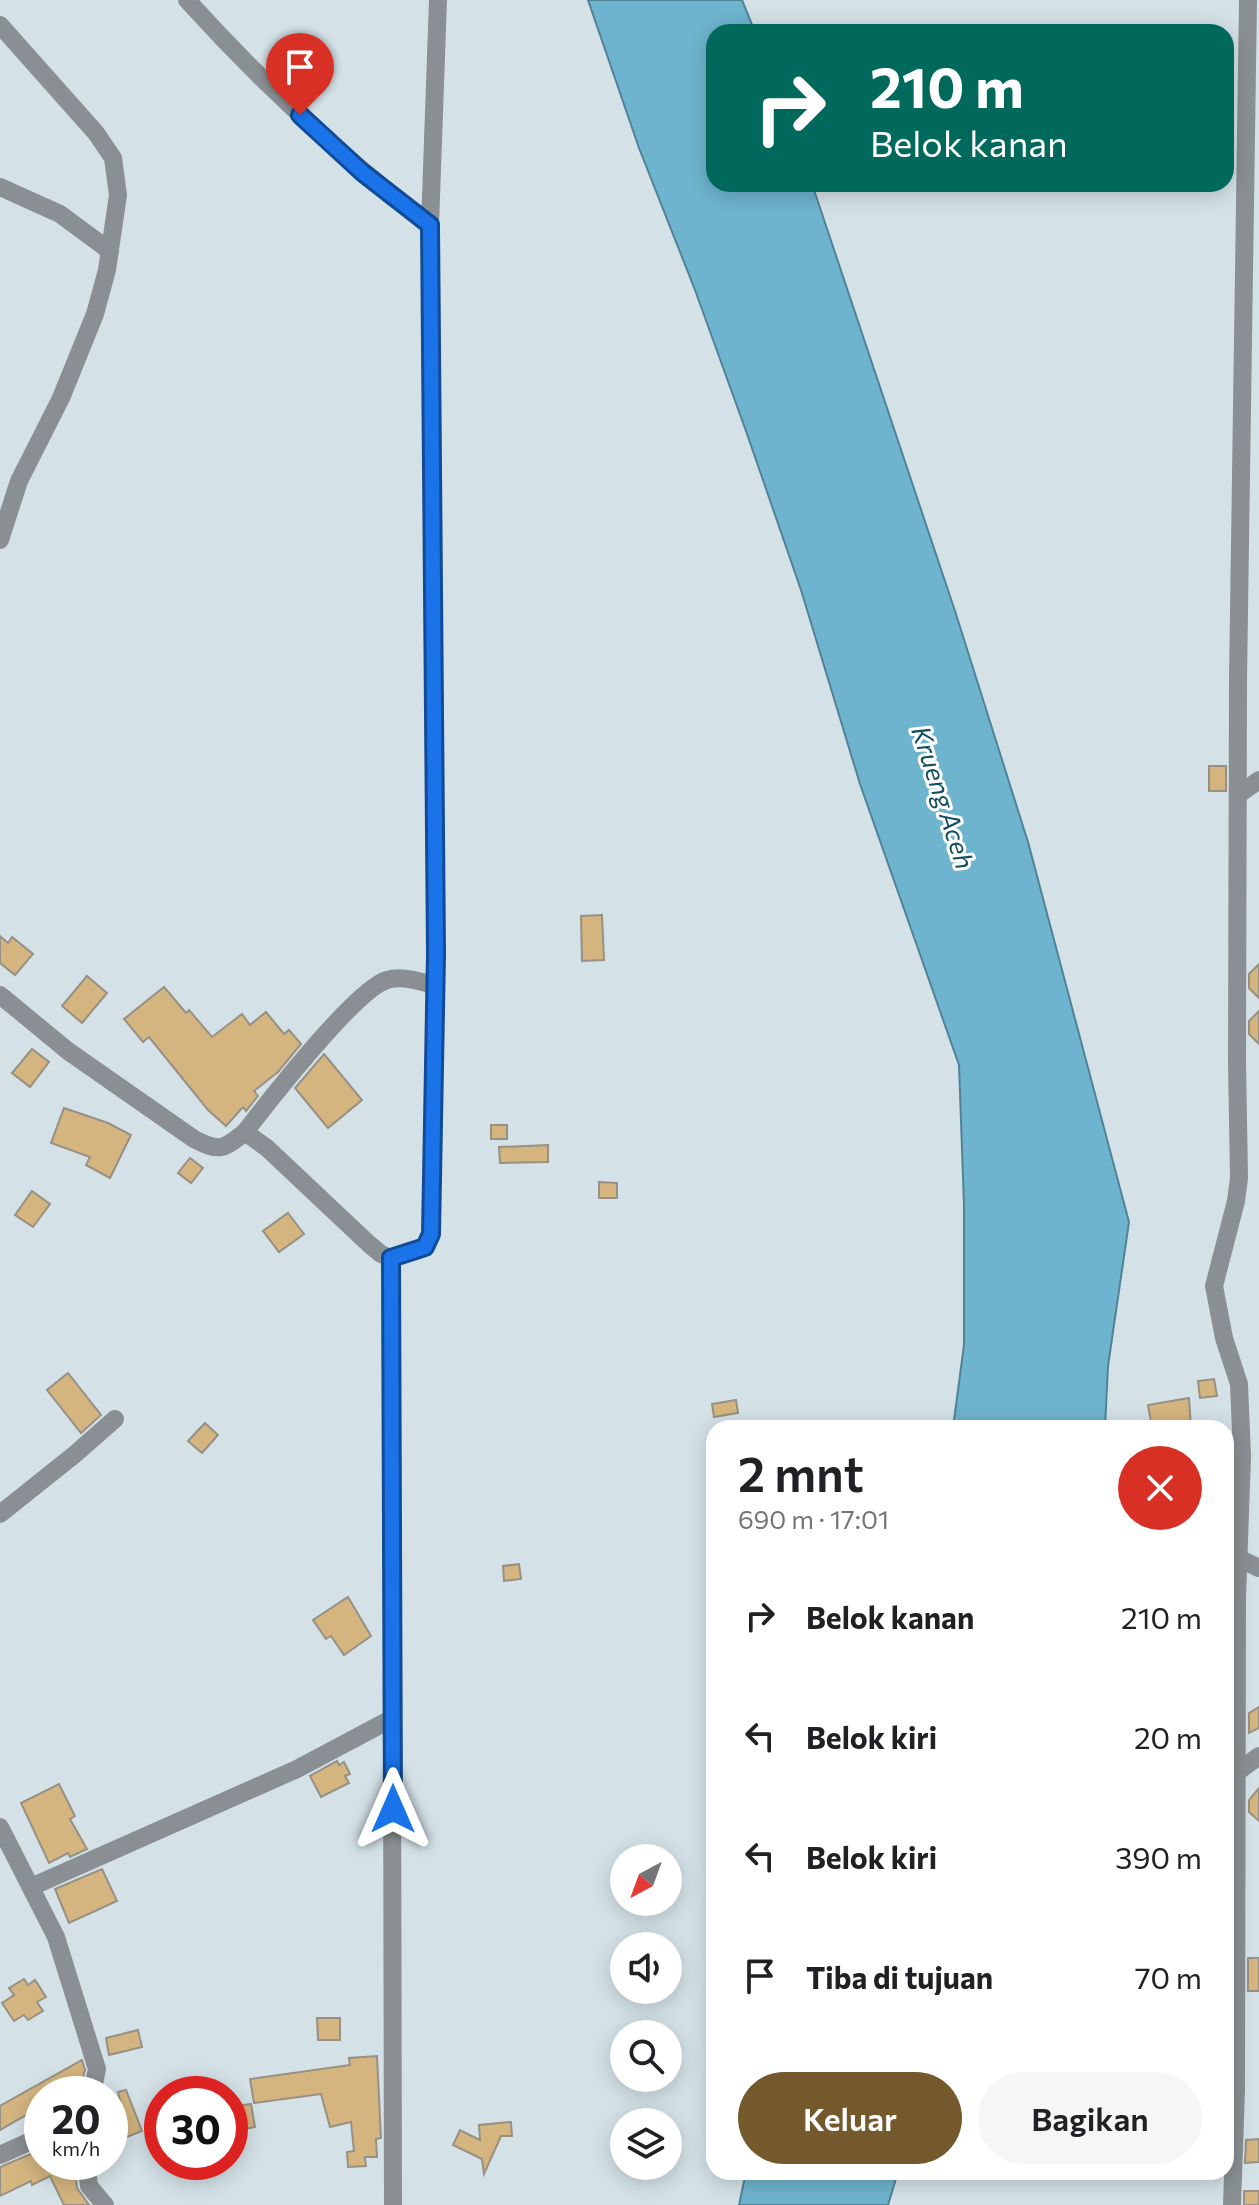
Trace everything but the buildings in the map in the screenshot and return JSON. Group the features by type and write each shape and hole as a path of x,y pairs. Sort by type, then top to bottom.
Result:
{"street":[{"path":"187,0 279,96 362,172 430,225"},
{"path":"245,1132 267,1148 381,1254 391,1258 425,1247 431,1234 436,985 430,225 438,0"},
{"path":"1234,2148 1239,1384 1224,1338 1214,1286 1239,1178 1238,795 1248,0"},
{"path":"0,25 96,133 113,158 118,195 103,288 95,314 61,398 19,481 0,540"},
{"path":"0,187 60,214 110,251"},
{"path":"1238,795 1259,780"},
{"path":"0,995 68,1051 194,1139 211,1148 220,1148 245,1132 284,1080 373,987 397,978 436,985"},
{"path":"391,1258 393,2205"},
{"path":"0,1514 115,1419"},
{"path":"1240,1504 1259,1487"},
{"path":"1238,1558 1259,1568"},
{"path":"31,1887 297,1769 393,1718"},
{"path":"1236,1773 1259,1756"},
{"path":"0,1827 8,1858 31,1887 56,1937 97,2069 96,2076"},
{"path":"0,2155 24,2144"},
{"path":"88,2180 89,2186 105,2205"},
{"path":"1232,2205 1233,2180"}],"water":[{"name":"Krueng Aceh","path":"588,0 742,0 752,24 706,24 706,192 815,192 955,611 1028,842 1129,1222 1108,1366 1105,1420 954,1420 964,1345 964,1205 959,1065 860,784 801,590 746,431 639,148"},
{"path":"744,2180 896,2180 888,2205 739,2205"}],"route":[{"path":"300,115 362,172 430,225 436,954 431,1234 430,1242 425,1247 391,1258 393,1809"}]}
